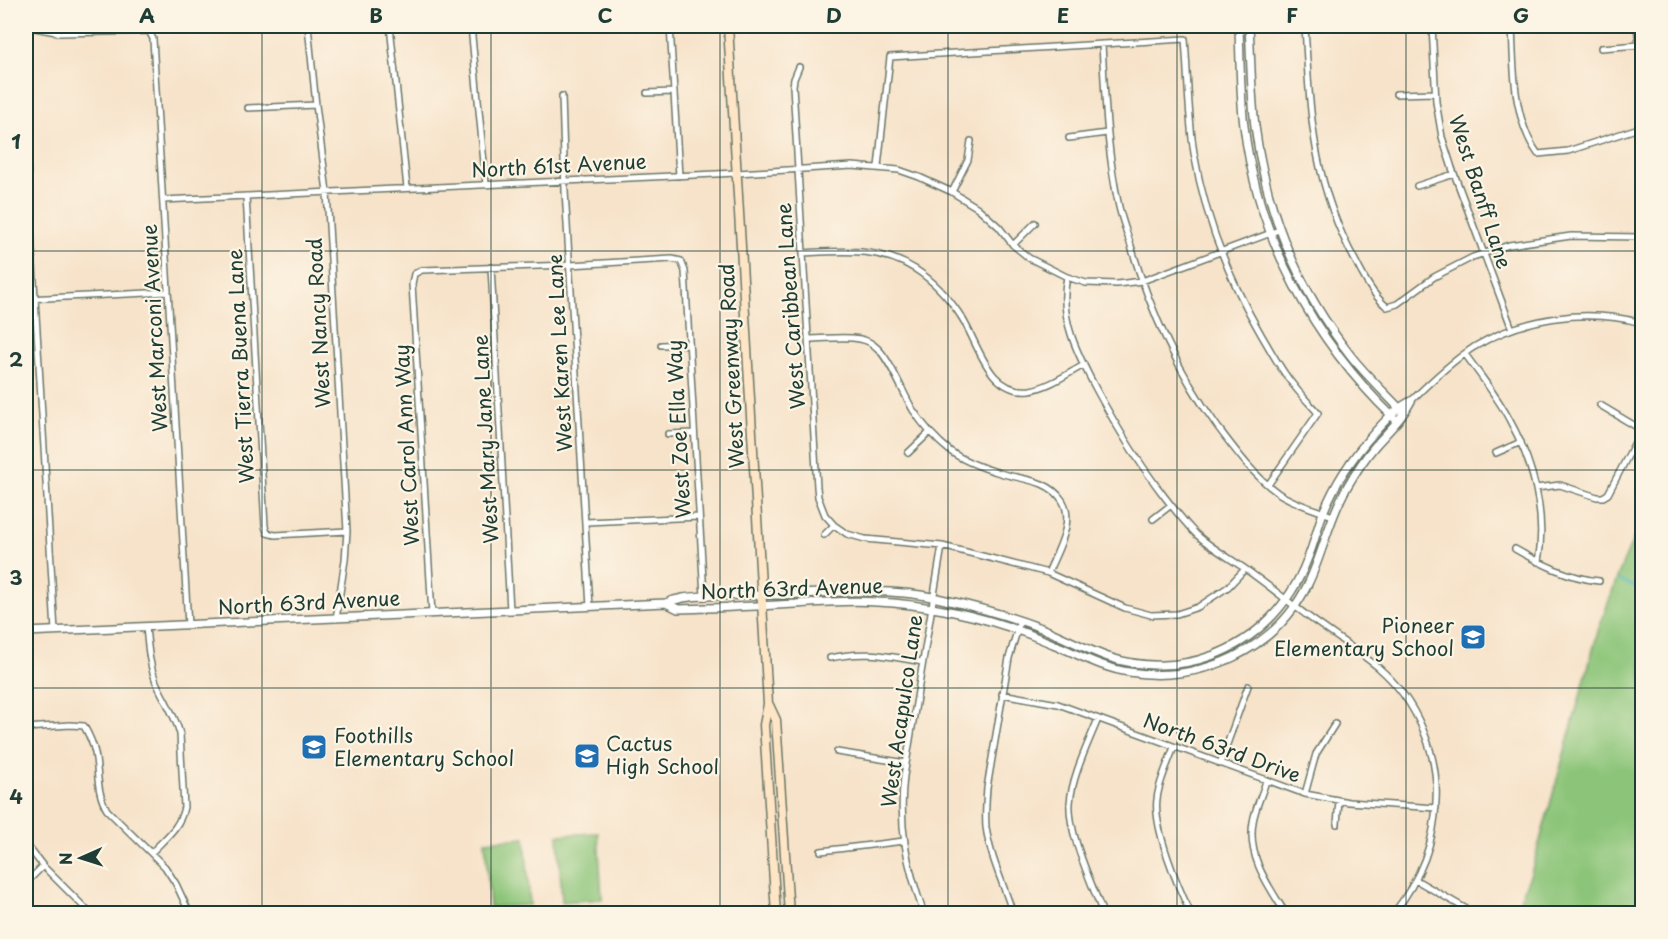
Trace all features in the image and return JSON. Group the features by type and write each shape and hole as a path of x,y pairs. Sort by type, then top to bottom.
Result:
{"main road":[{"name":"West Greenway Road","path":"728,26 763,605 768,704 764,725 776,914"},
{"name":"West Greenway Road","path":"768,704 776,720 789,914"},
{"path":"774,868 786,872"}],"street":[{"path":"26,45 30,26"},
{"name":"West Marconi Avenue","path":"30,26 61,33 149,31 153,39 188,625"},
{"name":"West Nancy Road","path":"308,26 315,105 327,192 347,531 336,619"},
{"path":"390,26 407,188"},
{"path":"471,26 486,184"},
{"path":"670,26 679,176"},
{"path":"1239,26 1242,107 1248,150 1270,233 1296,290 1319,329 1343,363 1397,422"},
{"path":"1249,26 1253,106 1258,147 1279,230 1303,284 1327,323 1361,368 1405,414"},
{"path":"1305,26 1311,122 1326,194 1351,253 1380,301 1387,307 1397,304 1434,277 1483,253 1509,245 1564,236 1642,237"},
{"name":"West Banff Lane","path":"1432,26 1435,93 1442,137 1512,329"},
{"path":"1512,26 1518,104 1532,146 1538,154 1568,151 1642,127"},
{"path":"1637,26 1642,71"},
{"path":"878,167 890,57 1185,39 1194,153 1204,204 1220,252 1244,305 1267,345 1290,381 1318,413 1268,485"},
{"path":"1102,44 1107,133 1119,208 1142,281 1164,334 1206,411 1229,442 1268,485 1290,500 1333,516"},
{"path":"1601,48 1639,45"},
{"name":"West Caribbean Lane","path":"799,67 793,86 817,487 825,515 834,525"},
{"path":"647,93 673,92"},
{"path":"1396,94 1435,93"},
{"name":"West Karen Lee Lane","path":"562,96 590,607"},
{"path":"248,108 315,105"},
{"path":"1069,138 1107,133"},
{"path":"952,192 969,160 971,141"},
{"path":"26,148 55,631"},
{"name":"North 61st Avenue","path":"163,200 852,166 878,167 899,170 952,192 978,208 999,226 1013,244 1029,258 1066,277 1100,285 1142,281 1279,230"},
{"path":"1417,186 1454,174"},
{"name":"West Tierra Buena Lane","path":"246,196 264,514 267,533 275,535 347,531"},
{"path":"1013,244 1035,223"},
{"path":"803,253 866,252 884,255 914,268 941,290 962,319 992,375 1012,387 1033,390 1084,365"},
{"name":"West Zoe Ella Way","path":"570,265 672,259 681,261 685,271 704,596"},
{"path":"491,267 570,265"},
{"name":"West Carol Ann Way","path":"432,614 412,284 414,274 422,270 491,267"},
{"name":"West Mary Jane Lane","path":"491,267 510,610"},
{"path":"1066,277 1064,287 1068,327 1084,365 1125,441 1171,505 1198,535 1380,669 1402,694 1422,728 1430,749 1435,774 1436,808 1430,845 1416,880 1393,914"},
{"path":"26,298 168,292"},
{"name":"North 63rd Avenue","path":"26,632 590,607 666,603 677,598 704,596 860,591 934,598 978,608 1020,621 1111,658 1142,664 1173,664 1198,660 1233,646 1262,626 1287,599 1304,568 1324,512 1344,472 1363,445 1398,407 1411,401 1439,373 1474,347 1512,329 1548,320 1588,316 1626,319 1642,323"},
{"path":"809,339 860,339 878,348 913,410 930,432 948,449 960,458 1002,474 1039,483 1055,491 1066,509 1066,524 1048,573"},
{"path":"661,345 689,344"},
{"path":"1465,354 1499,402 1527,458 1536,488 1540,530 1538,562"},
{"name":"North 63rd Avenue","path":"666,603 678,609 864,601 897,603 972,616 1017,630 1116,670 1138,674 1174,674 1211,667 1242,653 1266,636 1294,606 1313,572 1333,516 1346,489 1363,461 1405,414 1411,401"},
{"path":"1536,488 1560,485 1597,497 1608,494 1642,430 1600,405"},
{"path":"908,453 930,432"},
{"path":"668,434 694,433"},
{"path":"1496,453 1521,442"},
{"path":"1153,519 1171,505"},
{"path":"586,522 699,517"},
{"path":"824,536 834,525 847,534 865,539 942,546 1048,573 1125,608 1151,615 1177,614 1198,607 1228,587 1245,569"},
{"name":"West Acapulco Lane","path":"924,914 914,885 904,840 901,804 942,546"},
{"path":"1515,549 1538,562 1599,581"},
{"path":"1304,568 1313,572"},
{"path":"1013,914 992,853 986,810 987,788 1002,694 1009,658 1020,621"},
{"path":"146,627 151,668 180,734 184,807 182,819 177,826 151,853"},
{"path":"830,658 859,653 922,662"},
{"path":"1220,764 1248,686"},
{"name":"North 63rd Drive","path":"1002,694 1058,704 1305,794 1340,801 1436,808"},
{"path":"1098,719 1073,787 1070,811 1076,838 1103,914"},
{"path":"1305,794 1316,754 1335,724"},
{"path":"26,728 84,726 92,741 96,756 97,782 103,803 107,810 165,867 190,914"},
{"path":"1174,747 1158,789 1156,814 1162,841 1191,914"},
{"path":"837,752 906,763"},
{"path":"1266,781 1253,824 1254,854 1260,872 1286,914"},
{"path":"1337,824 1340,801"},
{"path":"821,851 904,840"},
{"path":"26,844 43,866 91,914"},
{"path":"26,883 43,866"},
{"path":"1416,880 1475,914"}],"green space":[{"path":"1642,519 1642,913 1514,913 1531,873 1599,628"},
{"path":"598,833 602,899 562,902 558,835"},
{"path":"525,838 530,905 490,907 485,841"}],"waterway":[{"path":"1618,580 1642,589"},
{"path":"1635,914 1642,891"}],"place":[{"name":"Pioneer Elementary School","path":"1473,637"},
{"name":"Foothills Elementary School","path":"314,747"},
{"name":"Cactus High School","path":"587,756"}]}
